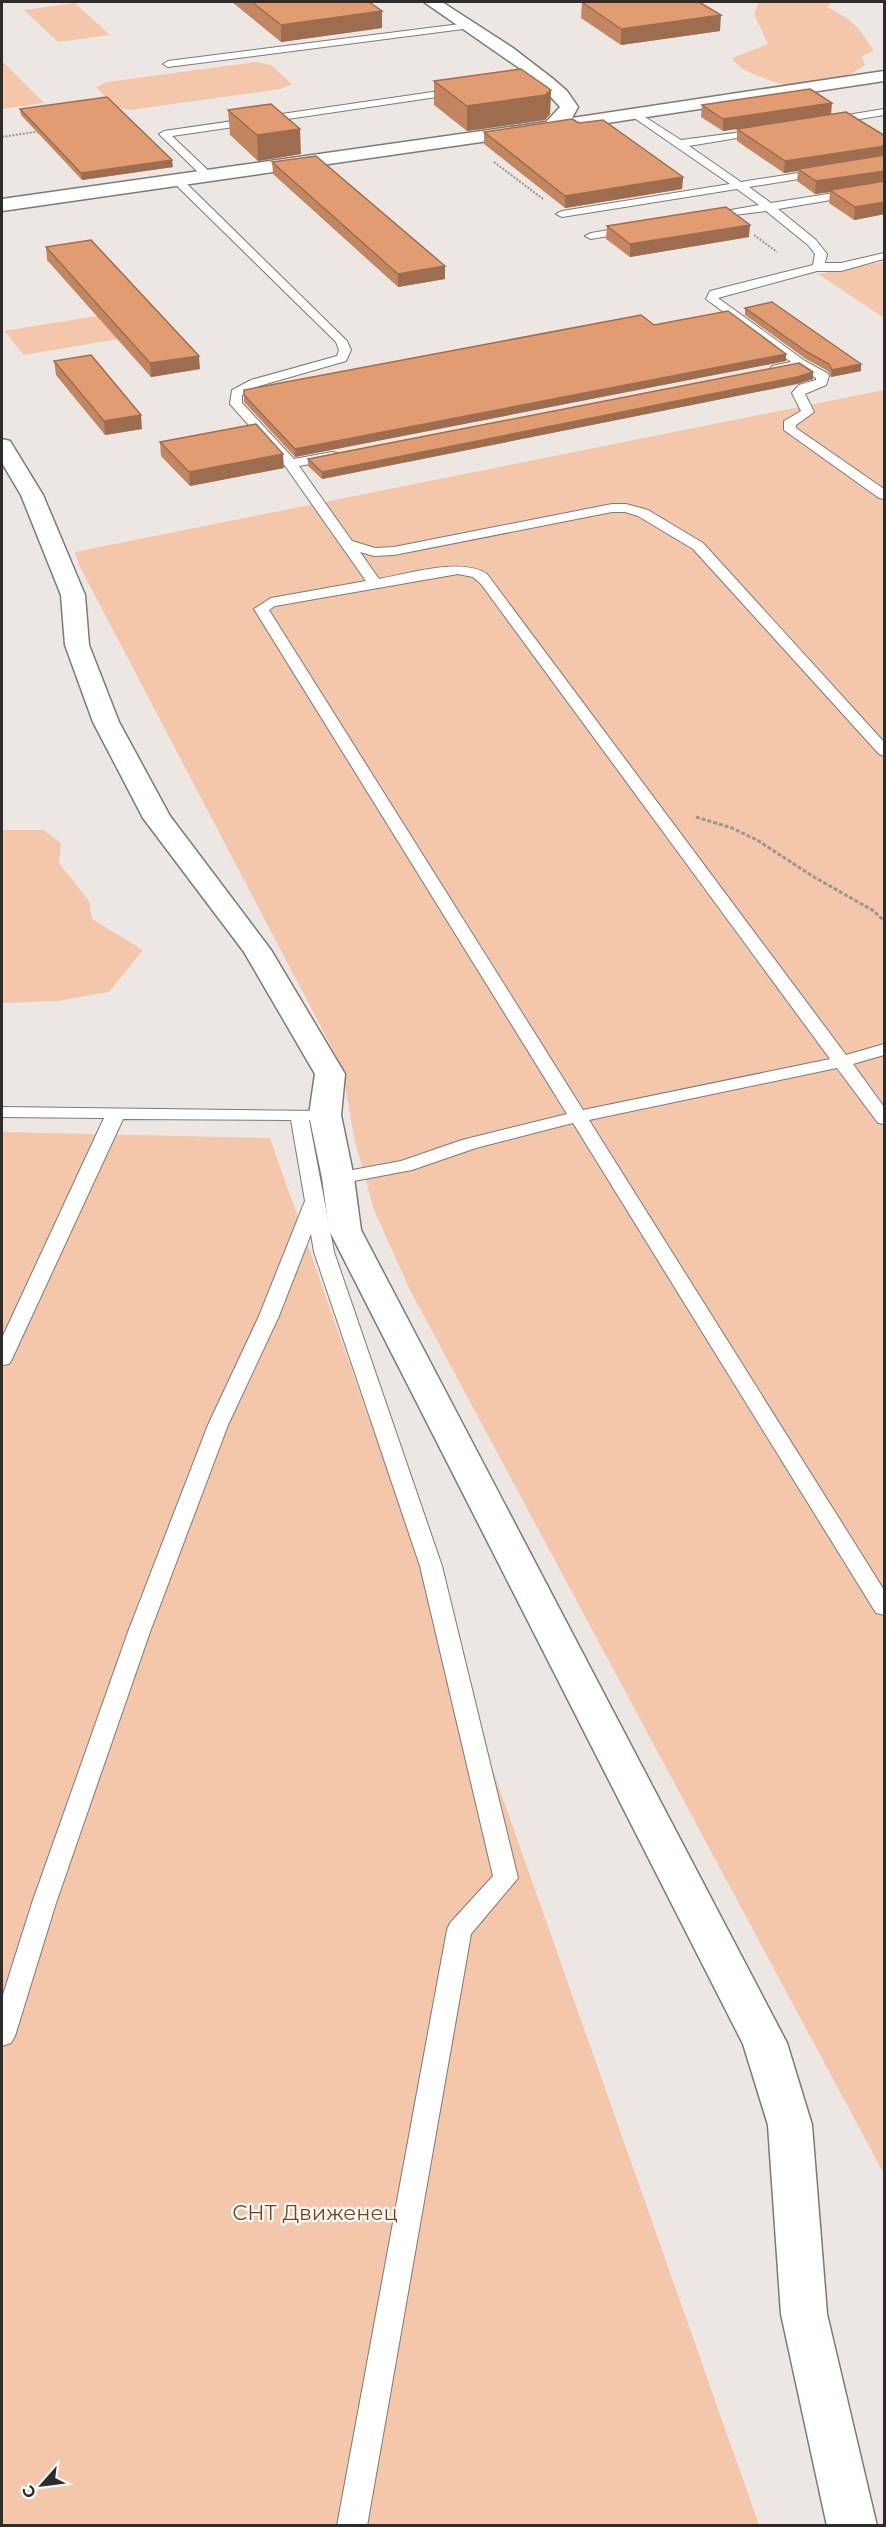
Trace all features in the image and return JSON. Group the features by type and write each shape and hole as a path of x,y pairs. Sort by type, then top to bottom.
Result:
{"street":[{"path":"432,2 468,26 538,80 564,96 570,107 565,115 553,125"},
{"path":"2,205 885,76"},
{"path":"538,80 580,93"},
{"path":"607,100 641,112"},
{"path":"2,446 32,495 73,595 77,645 106,722 157,818 257,950 330,1074 312,1115 326,1189 345,1230 765,2043 790,2125 804,2314 852,2526"}],"lane":[{"path":"168,64 468,26"},
{"path":"806,87 869,127"},
{"path":"208,176 164,134 472,89"},
{"path":"641,112 678,144 796,227 820,252 821,260 817,267"},
{"path":"818,122 885,112"},
{"path":"678,144 772,129"},
{"path":"562,213 839,169"},
{"path":"178,181 341,341 345,350 342,358 255,383 236,393 236,404 291,465 375,584"},
{"path":"691,220 885,188"},
{"path":"591,236 646,227"},
{"path":"885,256 841,267 817,267 714,294 712,299 801,364 823,376 822,382 803,388 798,393 808,412 789,424 790,430 885,495"},
{"path":"766,371 801,364"},
{"path":"291,465 349,453"},
{"path":"347,544 374,552 394,551 612,508 626,508 643,513 698,546 885,751"},
{"path":"885,1119 498,598 484,576 472,570 458,570 271,602 261,609 885,1607"},
{"path":"2,2036 44,1904 139,1632 218,1425 326,1189 469,1144 578,1117 841,1062 885,1049"},
{"path":"2,1112 312,1115"},
{"path":"2,1359 116,1113"},
{"path":"326,1189 324,1252 431,1566 506,1878 459,1930 352,2526"}],"path":[{"path":"2,136 46,130"},
{"path":"694,816 732,828 757,840 814,877 874,911 885,921"}],"green space":[{"path":"759,2 832,2 827,7 847,18 859,29 874,51 862,56 865,65 857,71 827,82 785,85 754,74 740,67 732,58 768,44 754,14"},
{"path":"75,3 110,35 58,42 24,10"},
{"path":"2,61 44,103 2,109"},
{"path":"256,62 271,65 292,84 281,89 130,110 115,107 96,87 107,82"},
{"path":"884,262 884,318 818,274"},
{"path":"103,315 124,338 24,355 4,331"},
{"path":"884,390 884,2174 410,1290 374,1210 354,1137 342,1067 79,565 75,552"},
{"path":"2,830 43,830 61,843 59,863 89,901 92,919 143,950 109,992 58,1001 2,1003"},
{"name":"СНТ Движенец","path":"2,1132 270,1138 759,2525 2,2526"}],"building":[{"path":"252,2 369,2 382,11 281,25"},
{"path":"582,2 699,2 721,15 621,29"},
{"path":"521,69 551,90 545,95 467,106 434,81"},
{"path":"810,89 832,103 723,119 702,105"},
{"path":"107,97 172,160 81,173 20,109"},
{"path":"271,104 300,129 257,135 228,110"},
{"path":"846,112 885,136 885,146 785,161 737,129"},
{"path":"572,119 579,123 603,120 683,177 565,196 484,132"},
{"path":"885,155 885,171 816,181 798,169"},
{"path":"316,156 445,266 398,274 272,162"},
{"path":"885,181 885,202 855,207 830,190"},
{"path":"726,207 750,225 630,244 607,226"},
{"path":"91,240 199,356 150,363 46,247"},
{"path":"772,302 861,364 832,370 829,364 807,352 745,308"},
{"path":"728,311 786,354 295,449 244,395 244,390 641,315 654,325"},
{"path":"91,355 141,415 104,421 54,361"},
{"path":"799,363 813,372 322,472 308,459"},
{"path":"256,424 283,454 189,472 160,442"}]}
